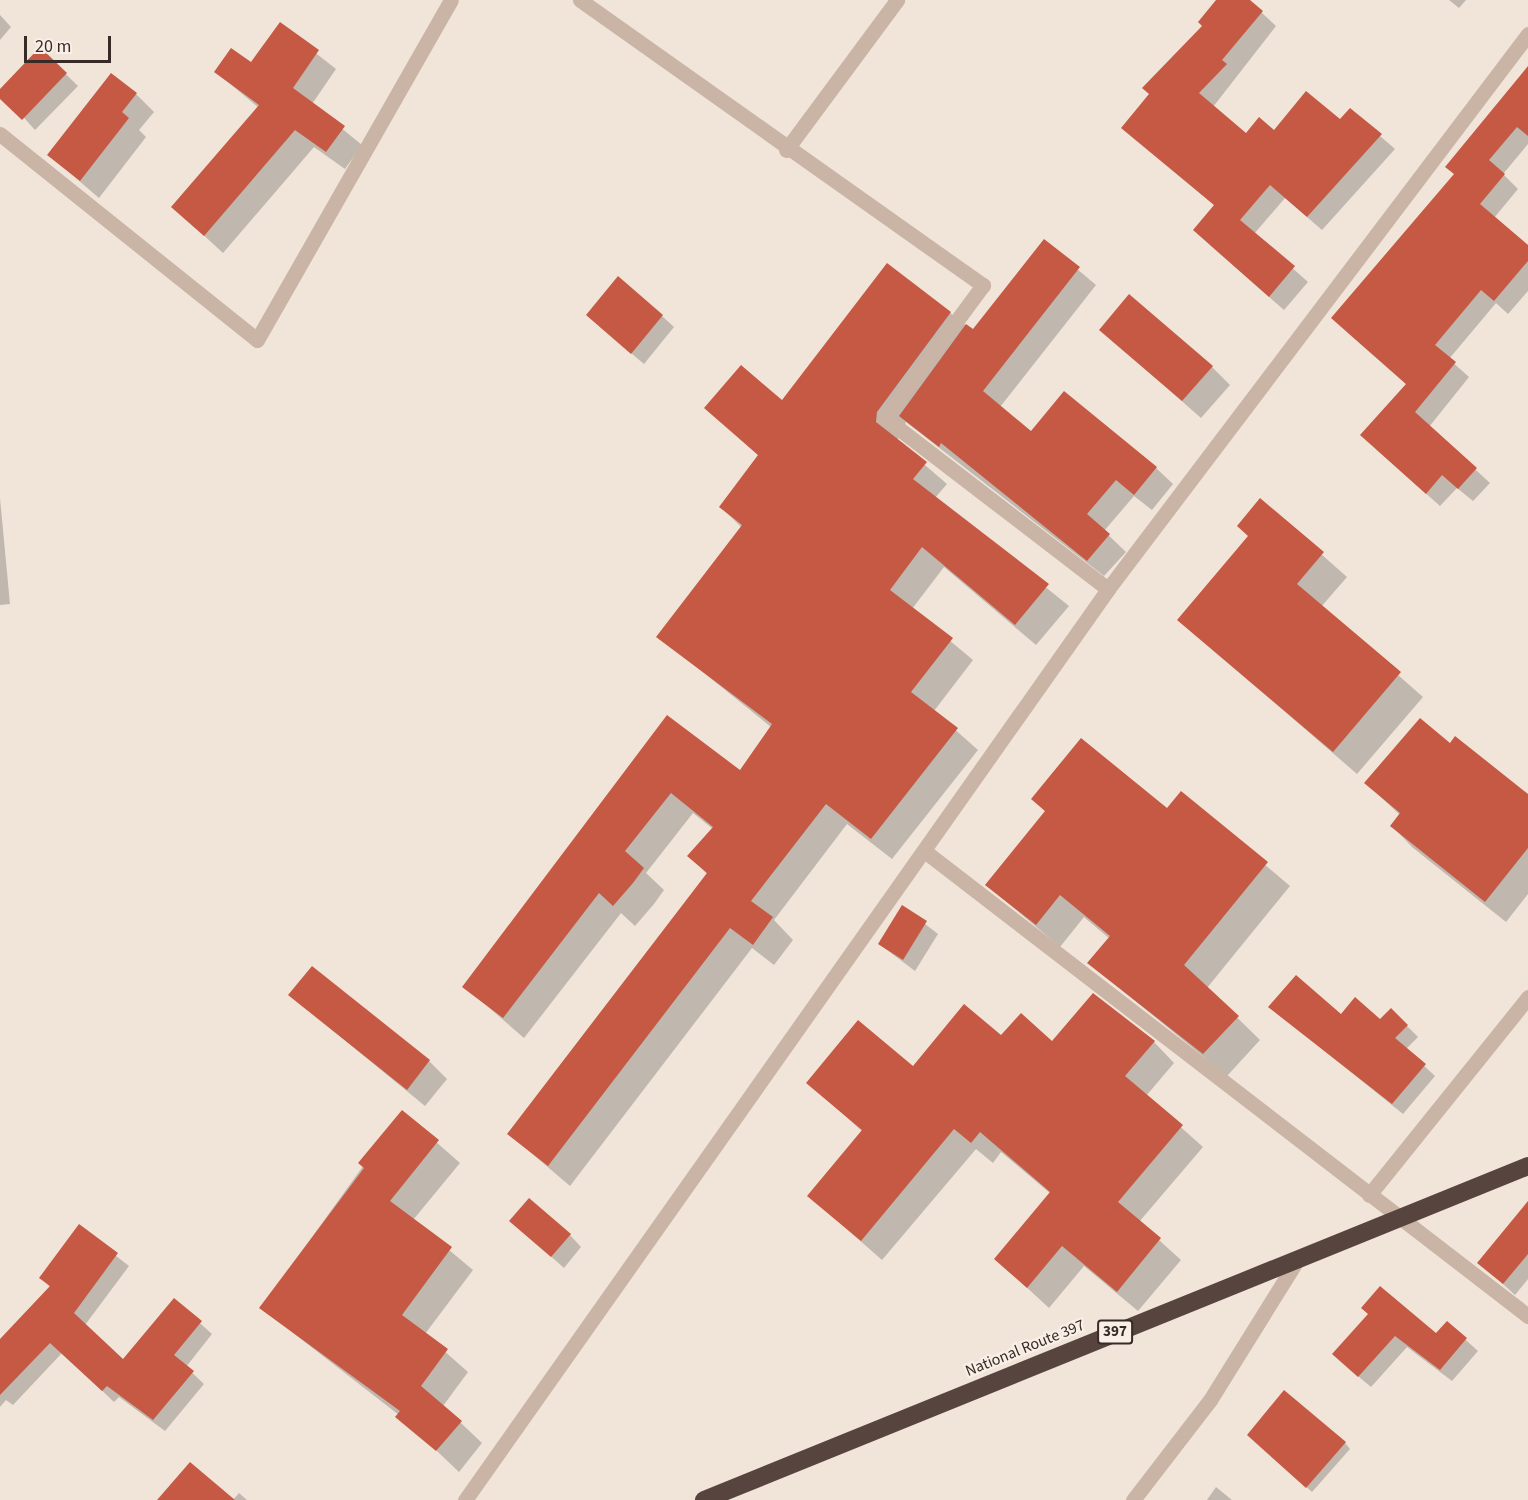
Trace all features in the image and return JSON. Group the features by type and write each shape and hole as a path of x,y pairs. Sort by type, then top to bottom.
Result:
{"highway":[{"name":"National Route 397","path":"704,1500 1528,1166"}],"street":[{"path":"0,134 257,340 451,0"},
{"path":"580,0 786,150 983,285 885,418 1108,589"},
{"path":"786,150 897,0"},
{"path":"465,1500 927,853 1108,589 1528,34"},
{"path":"927,853 1370,1195 1405,1217 1528,1316"},
{"path":"1370,1195 1528,997"},
{"path":"1133,1500 1210,1400 1299,1257"}],"building":[{"path":"1216,0 1250,0 1263,11 1222,60 1227,64 1199,93 1246,133 1259,117 1274,130 1306,91 1340,119 1350,108 1382,134 1307,217 1270,185 1240,220 1295,266 1269,297 1193,230 1214,205 1121,128 1149,94 1142,88 1202,26 1198,22"},
{"path":"280,22 319,50 293,88 345,126 326,152 295,130 204,236 171,207 259,105 214,72 231,48 251,62"},
{"path":"40,47 67,73 22,120 0,99 0,89"},
{"path":"1528,66 1528,136 1517,127 1489,160 1505,174 1480,204 1528,245 1528,261 1494,301 1481,290 1435,345 1456,362 1415,412 1477,468 1458,489 1442,475 1426,494 1360,435 1406,384 1331,318 1454,174 1445,167"},
{"path":"111,73 137,93 122,112 129,118 80,181 47,155"},
{"path":"1044,239 1080,267 983,391 1031,431 1064,391 1157,467 1134,495 1116,480 1087,514 1110,534 1087,561 941,443 939,447 899,416 966,324 973,329"},
{"path":"887,263 951,312 877,412 876,422 927,462 913,479 1049,584 1015,625 922,547 890,590 953,638 911,692 958,728 871,839 826,804 751,901 773,917 753,945 730,928 548,1166 507,1134 707,873 687,856 713,827 671,793 625,851 644,868 633,883 613,906 599,893 503,1018 462,987 667,715 740,770 772,724 656,637 742,525 719,507 758,455 704,408 741,365 782,400"},
{"path":"618,276 663,315 631,354 586,315"},
{"path":"1129,294 1213,366 1182,401 1099,330"},
{"path":"1260,498 1324,552 1297,584 1401,672 1333,752 1177,620 1248,536 1237,526"},
{"path":"1420,718 1450,743 1455,736 1528,794 1528,848 1485,902 1390,826 1400,813 1364,783"},
{"path":"1081,738 1167,808 1181,791 1268,862 1184,965 1239,1016 1203,1054 1087,963 1110,936 1060,895 1036,925 985,885 1045,811 1031,799"},
{"path":"902,905 927,921 903,960 878,944"},
{"path":"312,966 430,1060 407,1090 288,995"},
{"path":"1296,975 1341,1014 1355,997 1380,1019 1391,1008 1408,1025 1395,1038 1426,1064 1392,1104 1268,1007"},
{"path":"1093,993 1155,1041 1125,1076 1183,1125 1118,1202 1161,1238 1117,1292 1062,1246 1027,1288 994,1259 1050,1192 980,1132 971,1143 954,1129 861,1241 807,1196 862,1130 806,1083 858,1020 913,1066 964,1004 1001,1035 1021,1013 1052,1041"},
{"path":"402,1110 439,1140 390,1201 452,1247 402,1315 448,1349 421,1386 462,1421 436,1451 395,1417 400,1411 259,1308 364,1168 358,1163"},
{"path":"529,1198 571,1234 551,1257 509,1221"},
{"path":"1528,1201 1528,1254 1503,1284 1477,1263"},
{"path":"79,1224 118,1253 74,1313 123,1359 174,1298 202,1321 174,1355 194,1371 153,1420 107,1386 102,1391 50,1343 0,1395 0,1339 50,1286 39,1278"},
{"path":"1380,1286 1436,1333 1447,1321 1467,1338 1440,1370 1395,1336 1358,1377 1332,1354 1368,1314 1361,1308"},
{"path":"1284,1390 1346,1442 1306,1488 1247,1435"},
{"path":"190,1462 235,1500 157,1500"}]}
